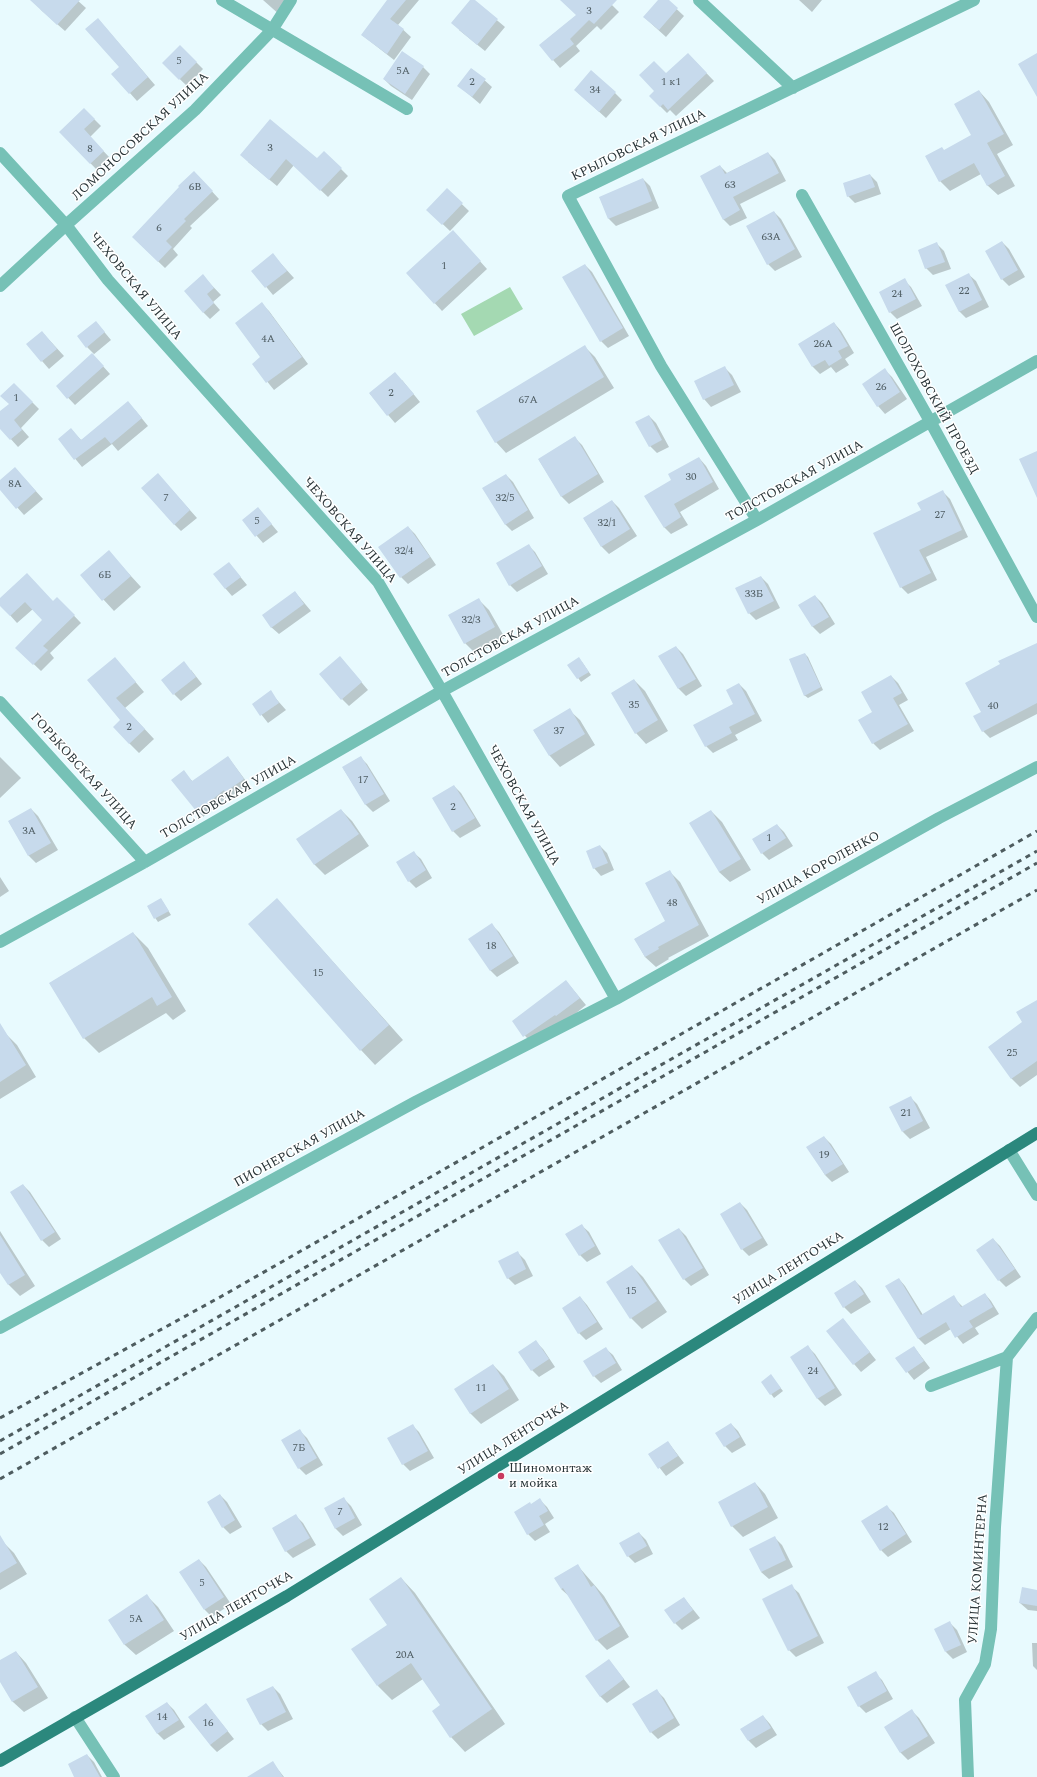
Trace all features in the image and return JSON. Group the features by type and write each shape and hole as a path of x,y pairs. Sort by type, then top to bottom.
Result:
{"main road":[{"name":"УЛИЦА ЛЕНТОЧКА","path":"0,1761 286,1596 1037,1133"}],"street":[{"path":"222,0 407,109"},
{"name":"ЛОМОНОСОВСКАЯ УЛИЦА","path":"0,286 195,110 272,30 291,0"},
{"path":"699,0 793,88"},
{"name":"КРЫЛОВСКАЯ УЛИЦА","path":"757,520 657,360 568,196 974,0"},
{"name":"ЧЕХОВСКАЯ УЛИЦА","path":"0,153 66,225 108,280 378,582 442,691 616,999"},
{"name":"ШОЛОХОВСКИЙ ПРОЕЗД","path":"802,195 930,421 1037,617"},
{"name":"ТОЛСТОВСКАЯ УЛИЦА","path":"0,942 145,862 442,691 757,520 1037,361"},
{"name":"ГОРЬКОВСКАЯ УЛИЦА","path":"0,702 145,862"},
{"name":"УЛИЦА КОРОЛЕНКО","path":"616,999 939,818 1037,767"},
{"name":"ПИОНЕРСКАЯ УЛИЦА","path":"0,1328 417,1101 616,999"},
{"path":"1009,1150 1037,1195"},
{"path":"931,1386 1008,1357 1037,1318"},
{"name":"УЛИЦА КОМИНТЕРНА","path":"968,1777 965,1700 985,1664 992,1629 995,1527 1008,1357"},
{"path":"75,1717 114,1777"}],"green space":[{"path":"510,287 523,309 474,336 461,314"}],"building":[{"path":"30,0 80,0 57,25"},
{"path":"387,0 406,0 390,19 404,29 387,54 361,35"},
{"path":"470,0 475,0 498,19 477,45 451,23"},
{"path":"560,0 617,0 594,24 589,20 570,39 574,44 552,61 539,45 576,15"},
{"path":"658,0 669,0 678,8 659,30 643,17"},
{"path":"98,18 148,77 129,94 111,74 119,67 85,29"},
{"path":"180,45 197,62 179,80 162,63"},
{"path":"402,51 424,66 405,94 383,79"},
{"path":"688,53 707,73 668,110 663,104 660,107 649,96 654,91 639,75 654,61 666,73"},
{"path":"1037,53 1037,97 1018,64"},
{"path":"471,68 486,79 472,97 457,86"},
{"path":"591,70 616,92 599,112 574,90"},
{"path":"979,90 1004,134 987,143 1005,176 987,186 974,163 939,182 925,156 942,147 944,150 971,135 954,104"},
{"path":"84,108 95,119 84,129 104,151 90,164 59,132"},
{"path":"270,119 317,158 324,151 342,168 320,191 286,159 269,180 240,155"},
{"path":"768,152 779,173 733,197 740,210 723,220 700,176 720,165 725,174"},
{"path":"194,171 213,191 184,219 186,221 166,241 172,247 158,262 132,237 179,187 178,186"},
{"path":"870,174 875,187 847,197 843,183"},
{"path":"643,178 652,201 608,219 599,197"},
{"path":"447,188 463,203 442,225 426,210"},
{"path":"774,211 795,249 767,265 746,226"},
{"path":"453,230 481,261 434,304 406,273"},
{"path":"1002,241 1018,270 1001,280 985,251"},
{"path":"937,242 945,262 925,269 918,250"},
{"path":"273,253 287,271 265,288 251,271"},
{"path":"585,264 623,328 600,342 562,277"},
{"path":"969,273 982,300 959,312 945,285"},
{"path":"203,274 214,288 207,294 214,303 203,313 184,291"},
{"path":"905,278 916,299 889,313 879,292"},
{"path":"262,302 302,357 266,383 252,364 260,357 235,323"},
{"path":"96,321 105,332 86,348 77,336"},
{"path":"834,322 848,346 838,351 842,358 829,366 825,360 812,367 798,344"},
{"path":"42,331 57,349 41,362 26,344"},
{"path":"585,345 604,377 495,443 476,411"},
{"path":"92,353 104,366 67,399 56,386"},
{"path":"725,366 734,385 703,400 694,381"},
{"path":"885,368 900,392 877,407 862,384"},
{"path":"395,372 414,394 387,416 369,393"},
{"path":"14,383 33,402 14,420 22,430 10,440 0,429 0,411 9,404 0,396"},
{"path":"128,401 142,418 111,444 105,437 74,460 58,439 71,428 81,440"},
{"path":"649,415 662,440 649,447 635,422"},
{"path":"575,436 598,474 561,497 538,459"},
{"path":"1037,451 1037,498 1019,459"},
{"path":"699,457 713,482 674,504 681,517 664,528 644,496 671,480 668,474"},
{"path":"15,467 36,491 16,509 0,490 0,480"},
{"path":"158,473 190,510 174,525 141,488"},
{"path":"506,474 528,510 505,525 482,488"},
{"path":"943,490 962,530 919,550 931,573 900,588 873,533 921,510 917,503"},
{"path":"612,500 630,529 601,547 583,518"},
{"path":"258,507 272,524 255,537 242,520"},
{"path":"408,526 430,557 400,578 378,547"},
{"path":"529,544 542,566 509,586 496,563"},
{"path":"109,550 131,576 102,601 80,575"},
{"path":"229,562 241,577 225,589 213,574"},
{"path":"27,573 53,601 57,597 75,615 43,646 48,650 33,665 15,648 42,620 25,602 10,616 0,606 0,598"},
{"path":"761,576 774,601 748,614 735,588"},
{"path":"295,591 304,604 271,628 262,615"},
{"path":"815,595 829,617 812,627 798,605"},
{"path":"479,598 495,627 464,644 448,615"},
{"path":"1037,643 1037,703 982,732 973,716 981,712 965,683 1000,664 998,661"},
{"path":"676,646 696,679 678,689 658,656"},
{"path":"805,653 821,687 804,696 789,659"},
{"path":"340,656 362,682 341,700 319,674"},
{"path":"115,657 136,682 116,698 145,729 129,744 113,727 120,720 87,680"},
{"path":"579,657 589,672 577,679 567,665"},
{"path":"184,661 196,677 173,695 161,680"},
{"path":"891,675 902,693 893,698 908,724 872,744 858,720 872,712 861,692"},
{"path":"634,679 658,720 635,734 611,693"},
{"path":"739,683 755,714 729,727 732,733 705,747 693,725 733,704 726,690"},
{"path":"271,690 279,703 260,716 252,704"},
{"path":"570,708 585,734 549,756 533,730"},
{"path":"228,756 244,779 225,792 224,790 197,812 171,780 184,770 192,781"},
{"path":"361,756 384,794 365,805 342,767"},
{"path":"454,785 475,818 452,832 432,798"},
{"path":"31,808 51,843 28,856 8,821"},
{"path":"341,809 359,834 314,865 296,839"},
{"path":"711,810 741,859 719,872 689,823"},
{"path":"777,824 786,838 761,854 752,839"},
{"path":"600,845 608,863 593,869 586,851"},
{"path":"414,851 426,870 408,882 396,862"},
{"path":"670,870 699,925 658,947 659,949 645,957 634,939 665,921 645,883"},
{"path":"161,898 169,911 154,919 147,906"},
{"path":"277,898 389,1025 360,1051 248,924"},
{"path":"492,923 513,956 490,971 468,939"},
{"path":"133,932 172,997 157,1006 152,997 83,1039 49,983"},
{"path":"566,980 580,998 556,1016 555,1015 523,1037 512,1021"},
{"path":"1037,1000 1037,1061 1011,1079 988,1047 1022,1022 1016,1012"},
{"path":"0,1023 26,1065 0,1082"},
{"path":"911,1096 923,1121 902,1132 889,1107"},
{"path":"824,1136 843,1164 825,1175 806,1147"},
{"path":"23,1184 55,1232 41,1241 10,1192"},
{"path":"740,1202 762,1238 741,1250 720,1214"},
{"path":"582,1224 595,1246 579,1256 565,1234"},
{"path":"679,1228 703,1268 683,1280 658,1240"},
{"path":"0,1235 25,1275 8,1285 0,1273"},
{"path":"993,1238 1015,1269 998,1281 976,1250"},
{"path":"518,1251 526,1269 507,1279 498,1261"},
{"path":"632,1265 657,1301 630,1319 606,1282"},
{"path":"899,1278 921,1315 954,1295 961,1307 985,1293 993,1307 969,1321 973,1327 955,1338 946,1322 918,1339 885,1286"},
{"path":"855,1280 864,1294 843,1308 834,1293"},
{"path":"580,1296 597,1322 578,1334 562,1308"},
{"path":"843,1318 870,1352 853,1365 826,1331"},
{"path":"536,1340 549,1359 531,1371 518,1352"},
{"path":"808,1345 835,1388 817,1399 790,1357"},
{"path":"914,1346 924,1361 906,1373 895,1358"},
{"path":"606,1347 616,1363 593,1377 583,1361"},
{"path":"493,1364 509,1389 470,1414 454,1389"},
{"path":"771,1374 781,1388 770,1395 761,1382"},
{"path":"731,1423 740,1437 724,1447 715,1433"},
{"path":"413,1424 428,1451 402,1465 387,1438"},
{"path":"300,1429 317,1458 298,1469 281,1440"},
{"path":"668,1441 678,1456 658,1469 648,1454"},
{"path":"755,1482 768,1507 731,1527 718,1502"},
{"path":"220,1494 235,1520 222,1528 207,1502"},
{"path":"344,1497 355,1518 335,1529 324,1508"},
{"path":"540,1498 548,1511 539,1516 544,1525 527,1535 514,1512 530,1502 531,1504"},
{"path":"887,1505 906,1534 880,1551 861,1521"},
{"path":"296,1514 310,1538 285,1552 272,1528"},
{"path":"639,1532 647,1546 627,1557 619,1543"},
{"path":"0,1535 17,1563 0,1573"},
{"path":"775,1536 786,1560 761,1572 749,1549"},
{"path":"199,1559 224,1597 204,1610 179,1572"},
{"path":"578,1564 591,1587 594,1585 620,1626 596,1641 563,1588 561,1589 554,1578"},
{"path":"401,1577 492,1709 450,1738 432,1711 440,1705 411,1663 377,1686 351,1649 387,1625 369,1599"},
{"path":"792,1584 818,1636 788,1651 762,1599"},
{"path":"1022,1587 1037,1590 1037,1606 1019,1603"},
{"path":"147,1594 164,1620 124,1645 108,1620"},
{"path":"684,1597 693,1610 674,1624 664,1610"},
{"path":"950,1621 961,1645 945,1652 934,1629"},
{"path":"16,1651 38,1687 12,1702 0,1682 0,1660"},
{"path":"609,1659 624,1679 600,1697 585,1676"},
{"path":"876,1671 887,1691 858,1707 847,1687"},
{"path":"273,1686 286,1712 260,1725 246,1699"},
{"path":"657,1689 674,1718 650,1733 632,1704"},
{"path":"167,1702 179,1720 157,1734 145,1716"},
{"path":"206,1703 228,1731 210,1745 188,1717"},
{"path":"912,1709 928,1736 900,1753 884,1727"},
{"path":"763,1715 771,1728 748,1741 740,1729"},
{"path":"87,1754 100,1777 74,1777 68,1764"},
{"path":"273,1761 283,1777 247,1777"}],"railway":[{"path":"0,1418 222,1296 1037,831"},
{"path":"0,1441 1037,851"},
{"path":"0,1454 1037,863"},
{"path":"0,1479 1037,890"}],"place":[{"name":"Шиномонтаж и мойка","path":"501,1476"}]}
